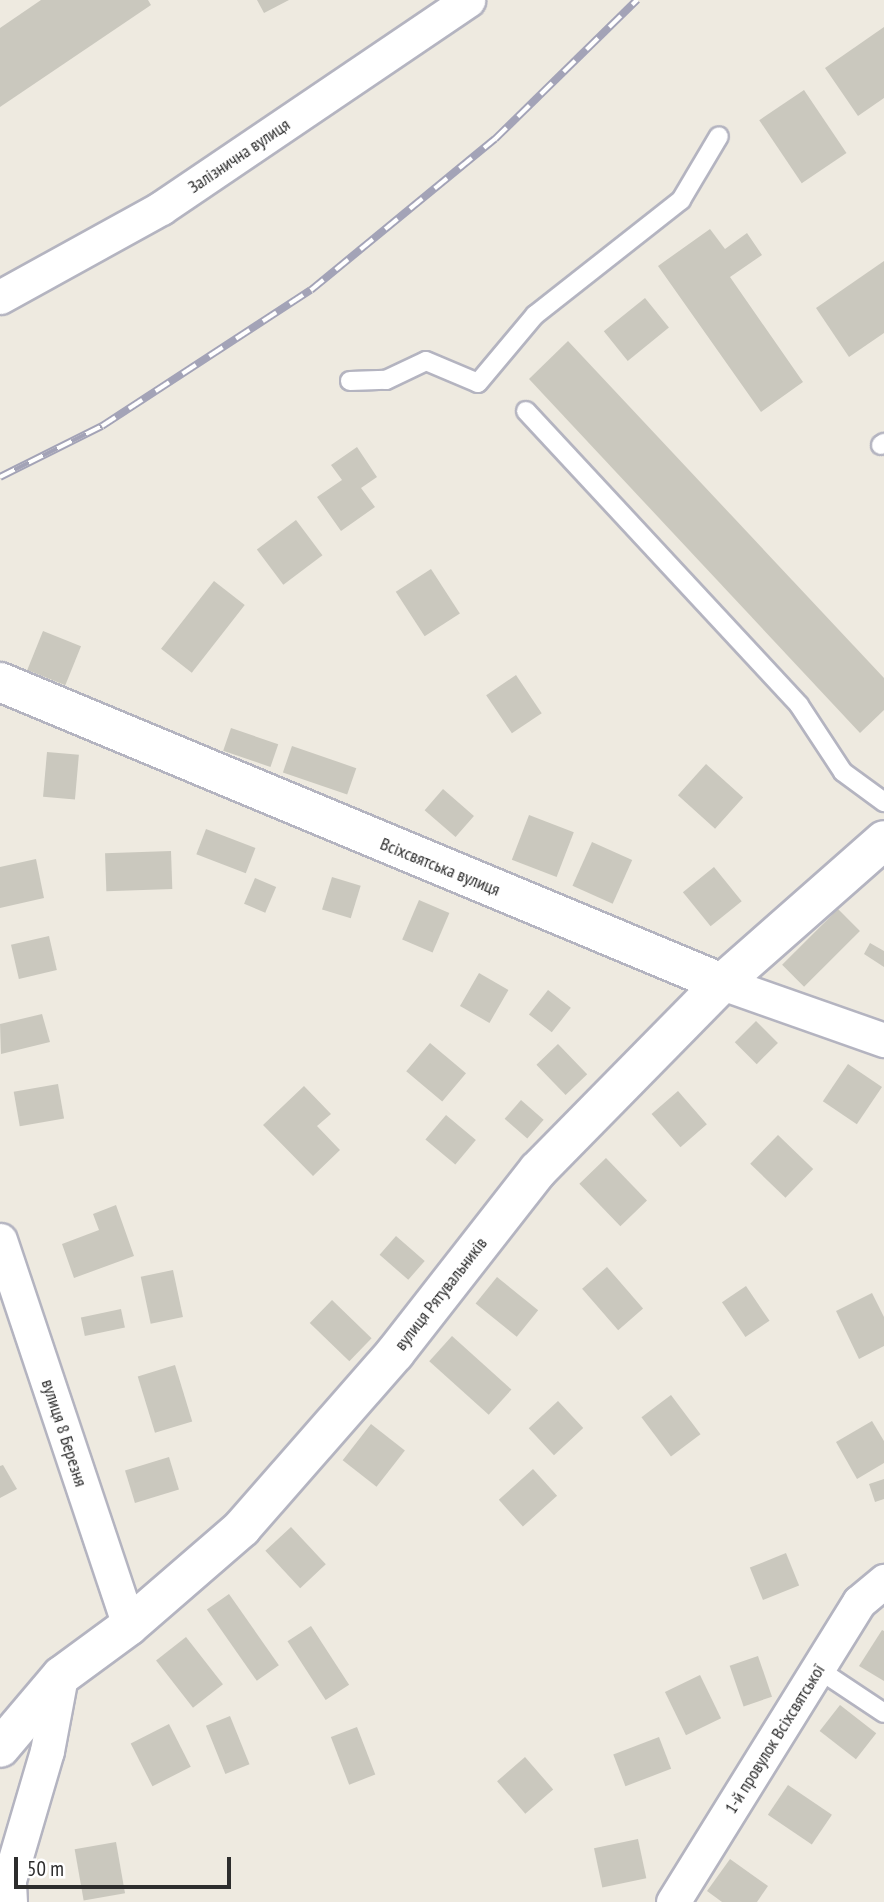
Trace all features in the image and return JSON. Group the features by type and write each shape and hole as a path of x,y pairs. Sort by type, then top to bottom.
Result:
{"main road":[{"name":"Всіхсвятська вулиця","path":"0,682 722,984"},
{"name":"вулиця Рятувальників","path":"0,1748 61,1676 129,1626 242,1528 396,1353 538,1170 722,984 884,840"}],"street":[{"name":"Залізнична вулиця","path":"0,297 161,208 468,0"},
{"name":"Всіхсвятська вулиця","path":"722,984 884,1040"},
{"name":"вулиця 8 Березня","path":"0,1240 129,1626"},
{"name":"1-й провулок Всіхсвятської","path":"673,1902 859,1602 884,1581"},
{"path":"10,1902 9,1880 47,1751 61,1676"}],"lane":[{"path":"350,381 386,380 426,361 478,383 535,315 681,201 719,136"},
{"path":"526,411 799,705 843,772 884,802"},
{"path":"818,1669 884,1713"}],"building":[{"path":"41,0 148,0 151,5 0,107 0,28"},
{"path":"257,0 289,0 264,13"},
{"path":"884,27 884,98 858,116 825,68"},
{"path":"804,90 846,153 802,183 759,120"},
{"path":"710,229 725,249 747,233 762,255 730,277 803,382 761,412 658,266"},
{"path":"884,261 884,333 849,357 816,308"},
{"path":"645,298 669,328 628,361 604,331"},
{"path":"568,341 884,678 884,710 860,733 529,379"},
{"path":"357,447 377,477 361,488 375,507 341,531 317,497 342,480 331,465"},
{"path":"296,520 322,555 283,585 257,549"},
{"path":"431,569 460,613 425,636 396,592"},
{"path":"214,581 245,605 192,673 161,649"},
{"path":"43,631 81,646 65,685 27,670"},
{"path":"516,675 542,713 512,733 486,695"},
{"path":"231,728 278,744 270,767 223,751"},
{"path":"292,746 356,768 347,795 283,772"},
{"path":"47,752 79,755 75,800 43,797"},
{"path":"706,764 743,797 715,829 678,795"},
{"path":"443,789 474,816 456,837 425,810"},
{"path":"529,815 574,832 557,877 512,860"},
{"path":"206,829 255,848 246,873 196,854"},
{"path":"592,842 632,860 613,904 572,886"},
{"path":"171,851 172,889 106,891 105,853"},
{"path":"36,859 44,898 0,908 0,867"},
{"path":"714,867 742,901 711,926 683,892"},
{"path":"332,877 361,886 351,918 322,910"},
{"path":"255,878 276,887 265,913 244,904"},
{"path":"419,900 449,913 433,952 402,940"},
{"path":"838,909 860,931 804,987 782,965"},
{"path":"49,936 57,970 19,979 11,945"},
{"path":"870,943 884,951 884,967 864,954"},
{"path":"479,973 508,990 489,1023 460,1006"},
{"path":"548,990 571,1008 552,1032 529,1014"},
{"path":"42,1014 50,1042 1,1054 0,1024"},
{"path":"756,1021 778,1043 757,1064 735,1042"},
{"path":"430,1043 466,1073 442,1102 406,1071"},
{"path":"558,1044 587,1074 566,1095 536,1065"},
{"path":"848,1064 882,1087 857,1124 823,1101"},
{"path":"58,1084 64,1118 20,1126 14,1092"},
{"path":"304,1086 331,1114 317,1126 340,1150 313,1176 263,1125"},
{"path":"678,1091 707,1124 680,1147 652,1114"},
{"path":"521,1100 544,1120 527,1139 505,1119"},
{"path":"446,1115 476,1140 455,1165 425,1140"},
{"path":"778,1135 813,1169 785,1198 750,1164"},
{"path":"606,1158 647,1200 620,1226 579,1184"},
{"path":"116,1205 134,1256 74,1278 62,1244 99,1230 93,1214"},
{"path":"396,1236 425,1261 408,1280 380,1255"},
{"path":"607,1267 643,1309 618,1330 582,1289"},
{"path":"173,1270 183,1317 151,1324 141,1277"},
{"path":"497,1277 538,1310 517,1337 476,1303"},
{"path":"746,1286 769,1321 745,1337 722,1302"},
{"path":"872,1293 884,1317 884,1346 859,1359 836,1311"},
{"path":"332,1300 372,1338 349,1361 310,1323"},
{"path":"121,1309 125,1328 85,1336 81,1318"},
{"path":"452,1336 511,1390 489,1415 429,1361"},
{"path":"175,1365 192,1421 155,1433 138,1376"},
{"path":"671,1395 700,1434 671,1456 641,1417"},
{"path":"558,1401 583,1428 554,1455 529,1428"},
{"path":"872,1421 884,1441 884,1463 857,1479 836,1442"},
{"path":"371,1424 405,1450 377,1487 343,1460"},
{"path":"169,1457 179,1490 135,1503 125,1470"},
{"path":"3,1465 17,1489 0,1498 0,1466"},
{"path":"533,1469 557,1496 523,1527 499,1500"},
{"path":"884,1479 884,1499 875,1502 869,1484"},
{"path":"291,1527 326,1564 300,1588 265,1551"},
{"path":"786,1553 799,1585 763,1600 750,1568"},
{"path":"229,1594 279,1665 257,1681 207,1609"},
{"path":"311,1626 349,1685 326,1700 288,1641"},
{"path":"882,1630 884,1631 884,1681 859,1666"},
{"path":"186,1637 223,1684 193,1708 156,1660"},
{"path":"758,1656 772,1697 744,1706 730,1666"},
{"path":"700,1675 721,1718 686,1735 665,1692"},
{"path":"840,1705 876,1733 856,1759 820,1731"},
{"path":"230,1716 249,1764 225,1774 206,1726"},
{"path":"169,1724 191,1767 152,1786 131,1744"},
{"path":"357,1727 375,1775 349,1785 331,1737"},
{"path":"659,1737 671,1769 625,1786 613,1755"},
{"path":"525,1757 553,1789 525,1814 497,1781"},
{"path":"788,1785 832,1815 812,1844 768,1815"},
{"path":"638,1839 646,1878 602,1887 594,1848"},
{"path":"116,1842 125,1893 84,1901 75,1849"},
{"path":"730,1859 768,1886 757,1902 722,1902 707,1891"}],"railway":[{"path":"0,477 102,426 311,290 495,139 637,0"}]}
